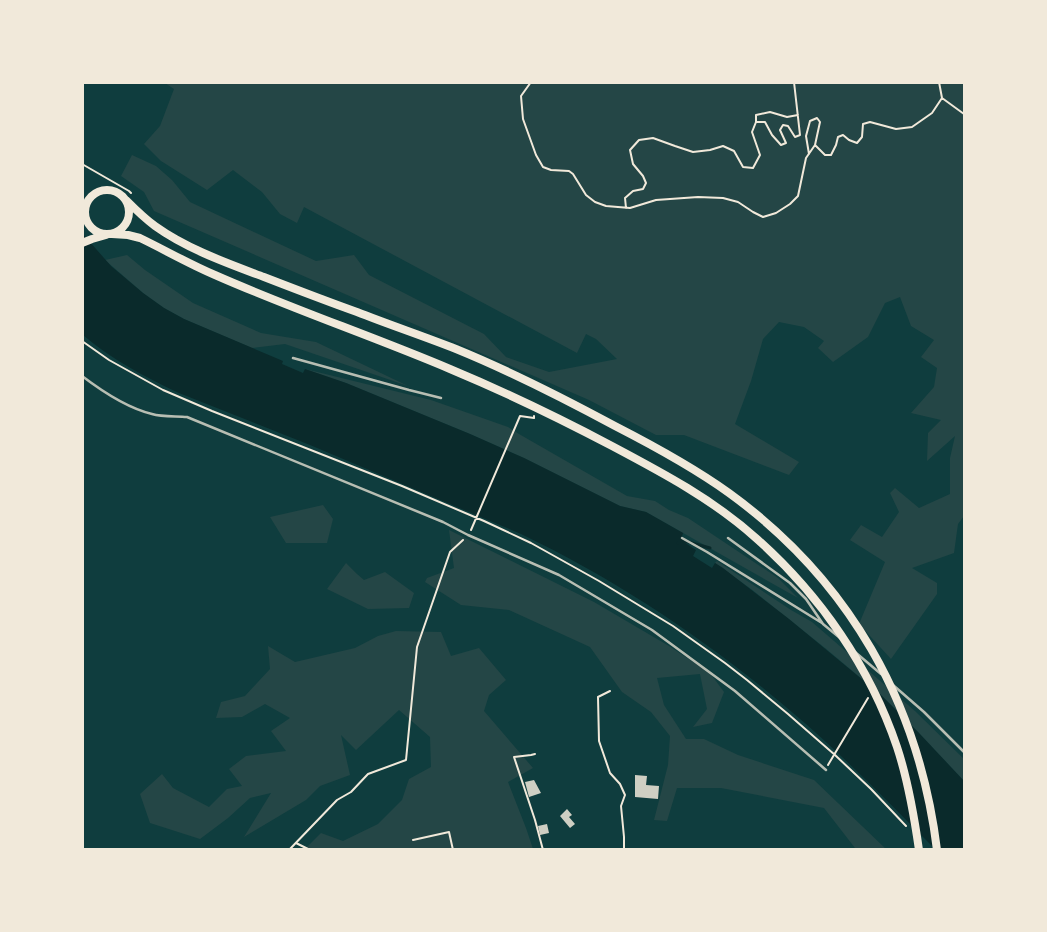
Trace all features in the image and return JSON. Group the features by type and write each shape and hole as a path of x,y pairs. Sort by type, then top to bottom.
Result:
{"main road":[{"path":"919,850 911,800 897,746 886,718 862,669 841,634 817,602 779,560 738,523 694,492 667,476 547,412 448,368 214,275 140,238 100,233 93,229 84,219 87,201 99,191 106,189 114,190 165,233 181,242 220,260 455,349 527,380 683,463 722,488 752,511 793,548 832,590 859,629 902,710 919,759 929,796 937,850"},
{"path":"82,243 119,231 127,222 129,215 129,207 126,200"}],"lane":[{"path":"293,358 440,398"},
{"path":"82,376 133,408 153,415 187,417 443,522 468,535 558,574 652,630 735,691 826,770"},
{"path":"682,538 823,624 924,712 964,752"},
{"path":"728,538 790,583 806,599 823,624"}],"path":[{"path":"531,82 521,96 523,119 536,155 543,167 551,170 568,171 573,174 586,195 595,202 606,206 630,208 656,200 698,197 723,198 738,202 763,217 776,213 798,196 806,158 816,145 820,122 817,118 810,121 806,136 809,154"},
{"path":"756,122 765,122 772,135 781,145 786,144 780,130 783,125 788,126 795,138 800,135 794,82"},
{"path":"939,82 942,98 964,114"},
{"path":"816,145 825,155 831,155 838,137 843,135 857,143 862,137 863,124 870,122 896,129 912,127 932,113 942,98"},
{"path":"626,208 625,198 633,191 644,189 646,183 634,164 630,150 639,140 654,138 693,152 724,146 734,151 743,167 753,168 760,155 752,132 756,122 756,115 770,112 787,117 798,115"},
{"path":"82,164 129,191 135,197"},
{"path":"470,530 515,428"},
{"path":"289,850 336,800 351,792 368,774 406,760 417,647 450,552 468,535"},
{"path":"610,691 598,697 599,741 610,773 620,784 625,795 621,806 624,850"},
{"path":"830,762 870,695"},
{"path":"534,754 514,756 542,850"},
{"path":"413,840 449,832 453,850"},
{"path":"296,842 310,850"}],"shaded area":[{"path":"165,83 964,83 964,516 958,524 954,553 912,568 937,583 937,594 891,659 859,624 885,562 850,540 861,525 882,537 899,512 890,493 895,488 919,508 950,494 950,458 955,436 927,461 928,433 941,420 911,413 934,387 937,368 921,357 934,340 911,326 900,297 885,303 868,337 833,362 818,348 824,341 804,327 779,322 763,339 751,381 735,424 799,462 789,475 684,435 656,435 589,400 154,211 144,192 121,176 132,155 156,166 172,180 190,202 316,261 354,255 369,275 484,334 506,357 549,372 617,359 596,339 586,334 577,353 304,207 297,223 280,214 262,192 233,170 207,190 161,161 144,144 160,126 174,89"},
{"path":"82,233 111,266 143,293 184,319 283,361 282,364 303,373 305,369 346,383 470,434 524,458 620,506 646,512 683,533 681,540 696,550 693,556 712,568 715,563 723,568 789,619 881,695 964,781 964,849 935,849 866,779 762,687 663,614 593,572 521,534 310,445 179,393 141,374 105,352 83,335"},
{"path":"127,255 145,270 193,303 261,333 316,342 408,386 285,344 252,348 184,319 143,293 105,260"},
{"path":"305,369 431,400 508,427 627,496 655,501 669,510 688,518 778,578 798,598 646,512 620,506 524,458 470,434 346,383"},
{"path":"323,505 333,519 327,543 286,543 270,517"},
{"path":"449,530 594,602 669,646 710,673 724,692 712,723 693,727 707,709 700,674 657,678 664,705 686,739 704,739 738,755 814,780 886,849 855,848 824,808 721,788 677,788 667,821 654,820 668,765 670,736 651,712 622,692 590,647 509,610 461,605 425,582 427,578 454,568"},
{"path":"717,561 812,622 915,711 964,759 964,781 881,695 751,589 715,563"},
{"path":"346,563 364,580 385,572 414,593 409,608 368,609 327,589"},
{"path":"396,631 441,632 451,656 479,648 506,680 489,695 484,711 533,768 508,782 533,849 305,849 321,833 343,841 378,824 402,800 409,779 431,767 430,737 399,710 356,750 341,735 350,775 320,786 306,800 244,837 271,793 250,798 228,818 200,839 150,823 140,794 162,774 173,788 209,807 227,789 242,786 229,769 246,756 286,751 271,731 290,718 265,704 242,717 216,718 221,702 245,696 270,669 268,646 295,662 355,648 378,636"}],"building":[{"path":"635,775 647,776 646,785 659,786 658,799 635,797"},
{"path":"534,780 541,793 529,797 525,782"},
{"path":"567,809 572,815 569,817 575,824 570,828 560,816"},
{"path":"547,824 549,833 540,835 538,826"}],"waterway":[{"path":"678,543 681,540 710,548"}]}
